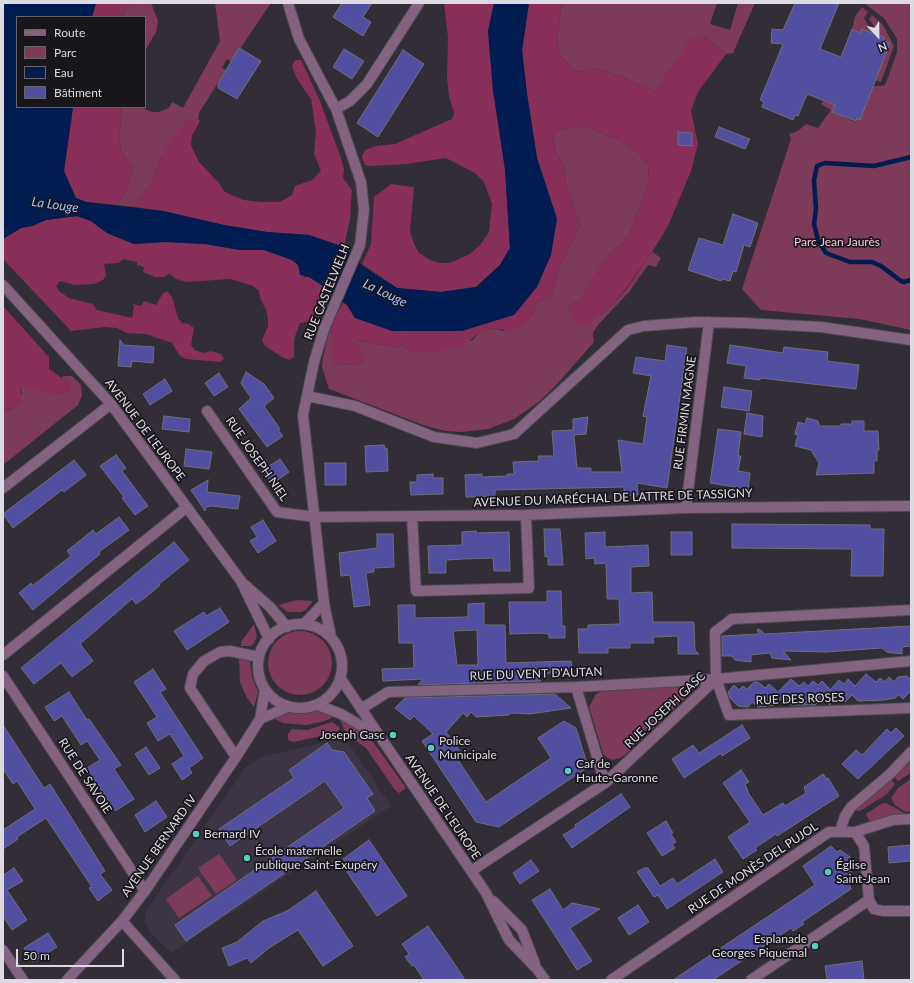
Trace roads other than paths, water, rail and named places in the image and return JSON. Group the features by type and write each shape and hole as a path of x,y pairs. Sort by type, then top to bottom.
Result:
{"street":[{"name":"RUE CASTELVIELH","path":"288,3 299,39 336,110 361,182 364,210 360,245 324,330 314,362 303,415 324,603 331,637"},
{"path":"336,110 350,101 367,84 419,3"},
{"name":"AVENUE DE L'EUROPE","path":"6,288 111,404 241,581 270,608 287,627"},
{"path":"307,396 355,406 434,437 477,443 514,434 628,330 644,326 709,322 821,327 911,340"},
{"name":"RUE FIRMIN MAGNE","path":"686,508 709,322"},
{"path":"3,488 111,404"},
{"name":"RUE JOSEPH NIEL","path":"207,411 277,512 315,516"},
{"name":"AVENUE DU MARÉCHAL DE LATTRE DE TASSIGNY","path":"315,516 526,515 686,508 911,506"},
{"path":"3,655 187,507"},
{"path":"412,516 416,591 529,588 526,515"},
{"name":"AVENUE DE L'EUROPE","path":"241,581 268,639"},
{"path":"304,624 324,603"},
{"path":"716,679 715,632 732,620 911,610"},
{"path":"304,624 314,626 331,637 341,654 343,664 341,679 334,692 318,705 308,708 288,707 279,703 265,689 258,670 261,650 268,639 287,627 304,624"},
{"path":"236,758 190,688 193,674 204,661 220,652 230,651 260,657"},
{"name":"RUE JOSEPH GASC","path":"471,871 605,783 716,679 911,661"},
{"name":"RUE DE SAVOIE","path":"3,676 145,891"},
{"name":"AVENUE DE L'EUROPE","path":"341,679 486,893 509,940 537,969 545,980"},
{"name":"RUE DU VENT D'AUTAN","path":"361,709 388,692 576,686 716,679"},
{"name":"RUE DES ROSES","path":"716,679 729,715 911,708"},
{"path":"576,686 605,783"},
{"name":"AVENUE BERNARD IV","path":"67,980 122,920 145,891 236,758 260,719 265,689"},
{"name":"AVENUE DE L'EUROPE","path":"318,705 341,714 379,736"},
{"path":"260,719 288,707"},
{"path":"911,752 890,774 851,807 845,816 840,831 855,832 893,820 911,819"},
{"name":"RUE DE MONÈS DEL PUJOL","path":"611,980 829,832 840,831"},
{"path":"855,832 864,846 869,900 874,909 883,911 911,911"},
{"name":"AVENUE DE L'EUROPE","path":"486,893 522,930 537,969"},
{"path":"751,980 869,900"},
{"path":"122,920 175,980"},
{"path":"3,950 23,980"}],"water":[{"name":"La Louge","path":"3,3 96,3 92,16 16,16 16,108 73,108 64,171 76,198 86,202 163,211 224,225 267,232 309,235 344,247 365,268 397,288 441,292 476,287 500,265 510,248 505,169 493,90 488,31 494,3 529,3 522,50 527,94 537,158 557,219 551,255 537,287 514,315 462,331 392,331 355,318 347,305 324,289 323,286 309,277 300,275 298,265 292,260 264,250 240,250 205,244 165,242 134,244 107,233 91,221 77,216 46,220 32,226 21,228 3,239"}],"waterway":[{"path":"911,157 874,166 825,163 817,166 814,180 816,209 814,224 818,240 826,253 850,262 872,262 881,266 901,281 904,282 911,280"}],"place":[{"name":"Joseph Gasc","path":"393,735"},
{"name":"Police Municipale","path":"431,748"},
{"name":"Caf de Haute-Garonne","path":"568,771"},
{"name":"Bernard IV","path":"196,834"},
{"name":"École maternelle publique Saint-Exupéry","path":"247,858"},
{"name":"Église Saint-Jean","path":"828,872"},
{"name":"Esplanade Georges Piquemal","path":"815,946"}],"park label":[{"name":"Parc Jean Jaurès","path":"837,242"}]}
